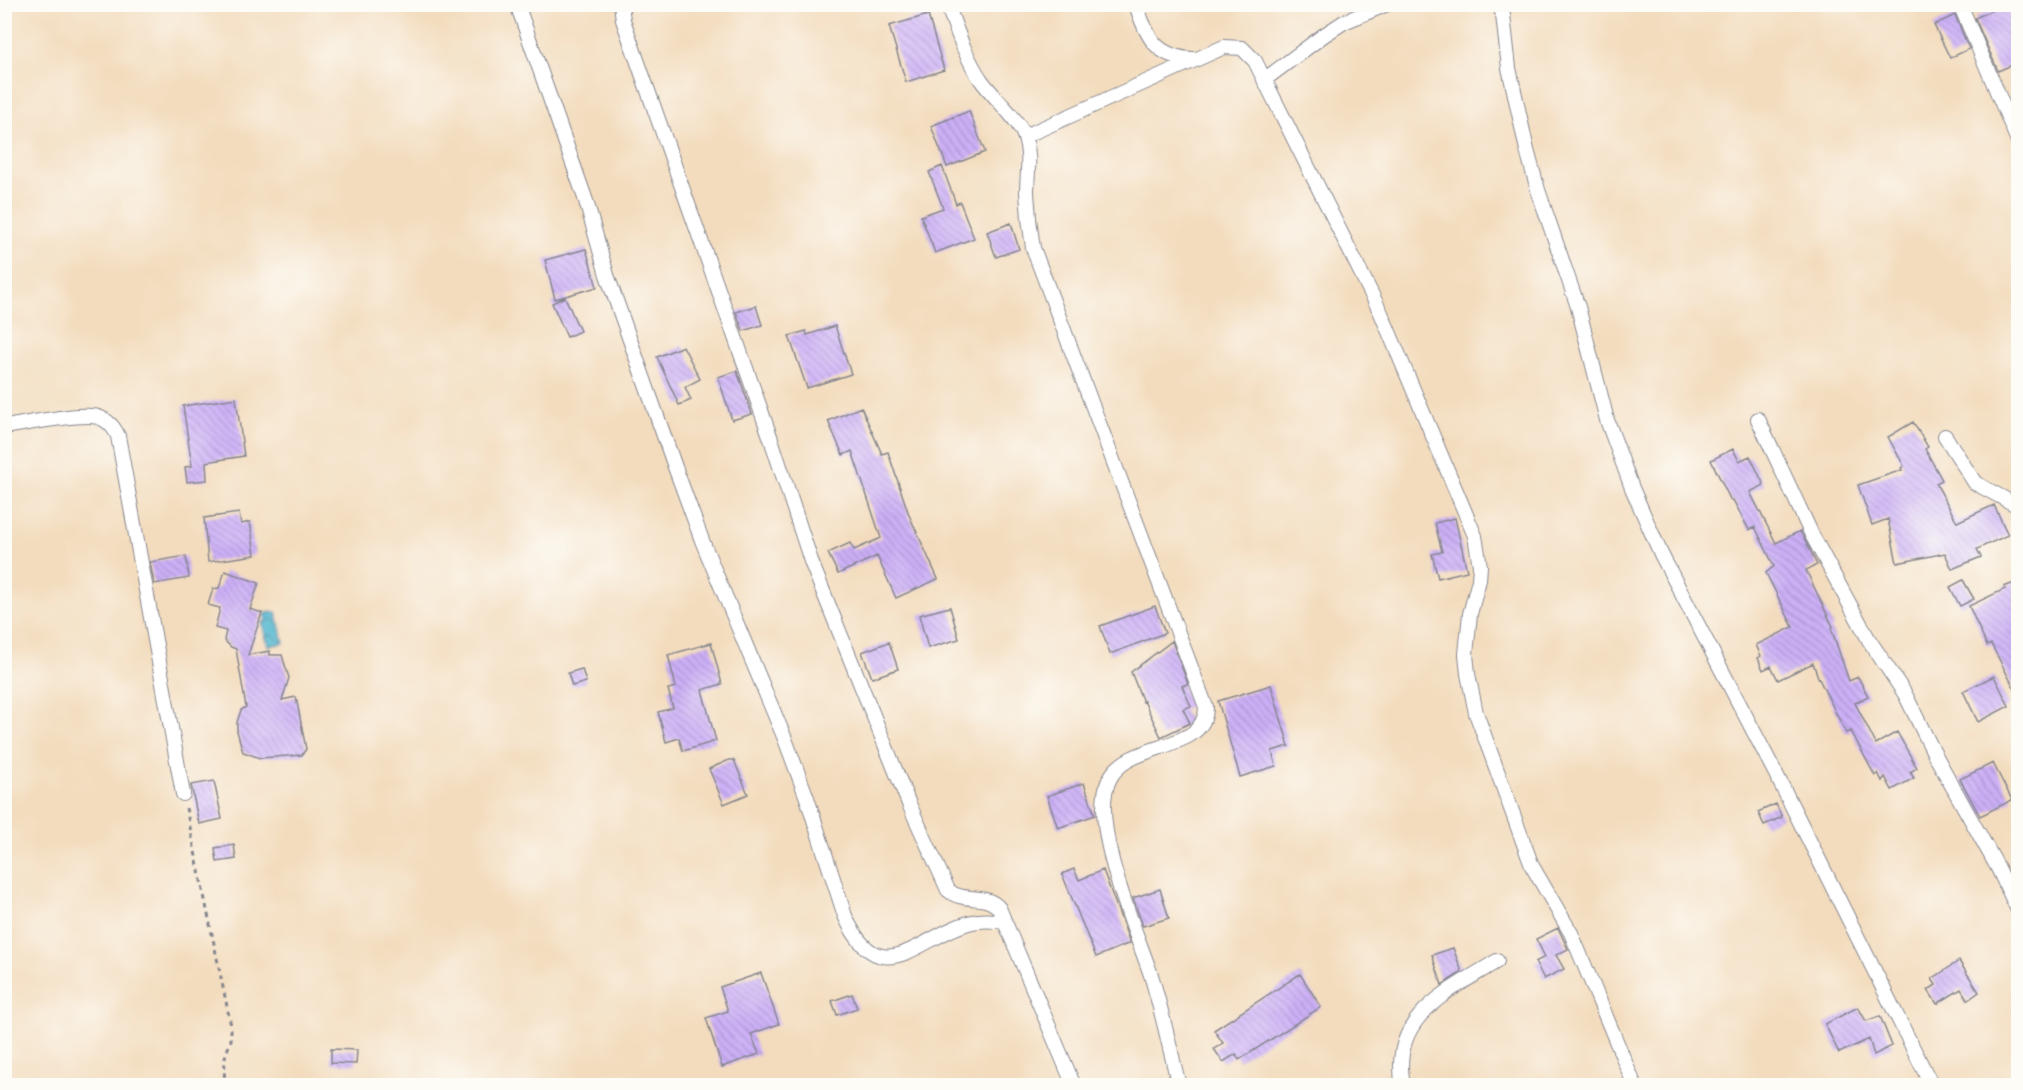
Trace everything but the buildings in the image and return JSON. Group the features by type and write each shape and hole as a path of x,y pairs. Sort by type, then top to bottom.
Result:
{"street":[{"path":"517,4 675,467 785,739 851,930 860,943 870,951 882,956 895,957 907,954 967,923 985,920 1005,922"},
{"path":"621,4 623,20 767,428 812,564 909,804 948,890 959,897 990,901 999,908 1074,1086"},
{"path":"947,4 962,47 971,64 993,95 1017,122 1025,136 1029,154 1028,211 1033,248 1206,707 1204,721 1195,732 1124,761 1109,779 1104,802 1114,866 1151,977 1179,1086"},
{"path":"1136,4 1144,29 1159,48 1182,59 1195,60"},
{"path":"1264,80 1324,34 1344,22 1387,4"},
{"path":"1499,4 1503,15 1509,68 1527,150 1538,190 1578,307 1607,420 1632,488 1661,554 1779,780 1932,1086"},
{"path":"1958,4 2019,141"},
{"path":"1025,136 1224,46 1242,48 1255,61 1381,313 1475,537 1480,566 1467,634 1467,654 1469,684 1476,713 1532,866 1571,933 1635,1086"},
{"path":"4,427 90,416 110,423 118,436 183,794"},
{"path":"1758,419 1812,535 1869,640 1905,694 1934,753 1982,837 2019,910"},
{"path":"1945,436 1976,483 2019,506"},
{"path":"1403,1086 1402,1051 1414,1021 1437,998 1497,962"}],"path":[{"path":"183,794 230,1015 232,1033 225,1057 224,1086"}],"water":[{"path":"276,612 284,643 268,646 262,622 266,622 267,613"}]}
